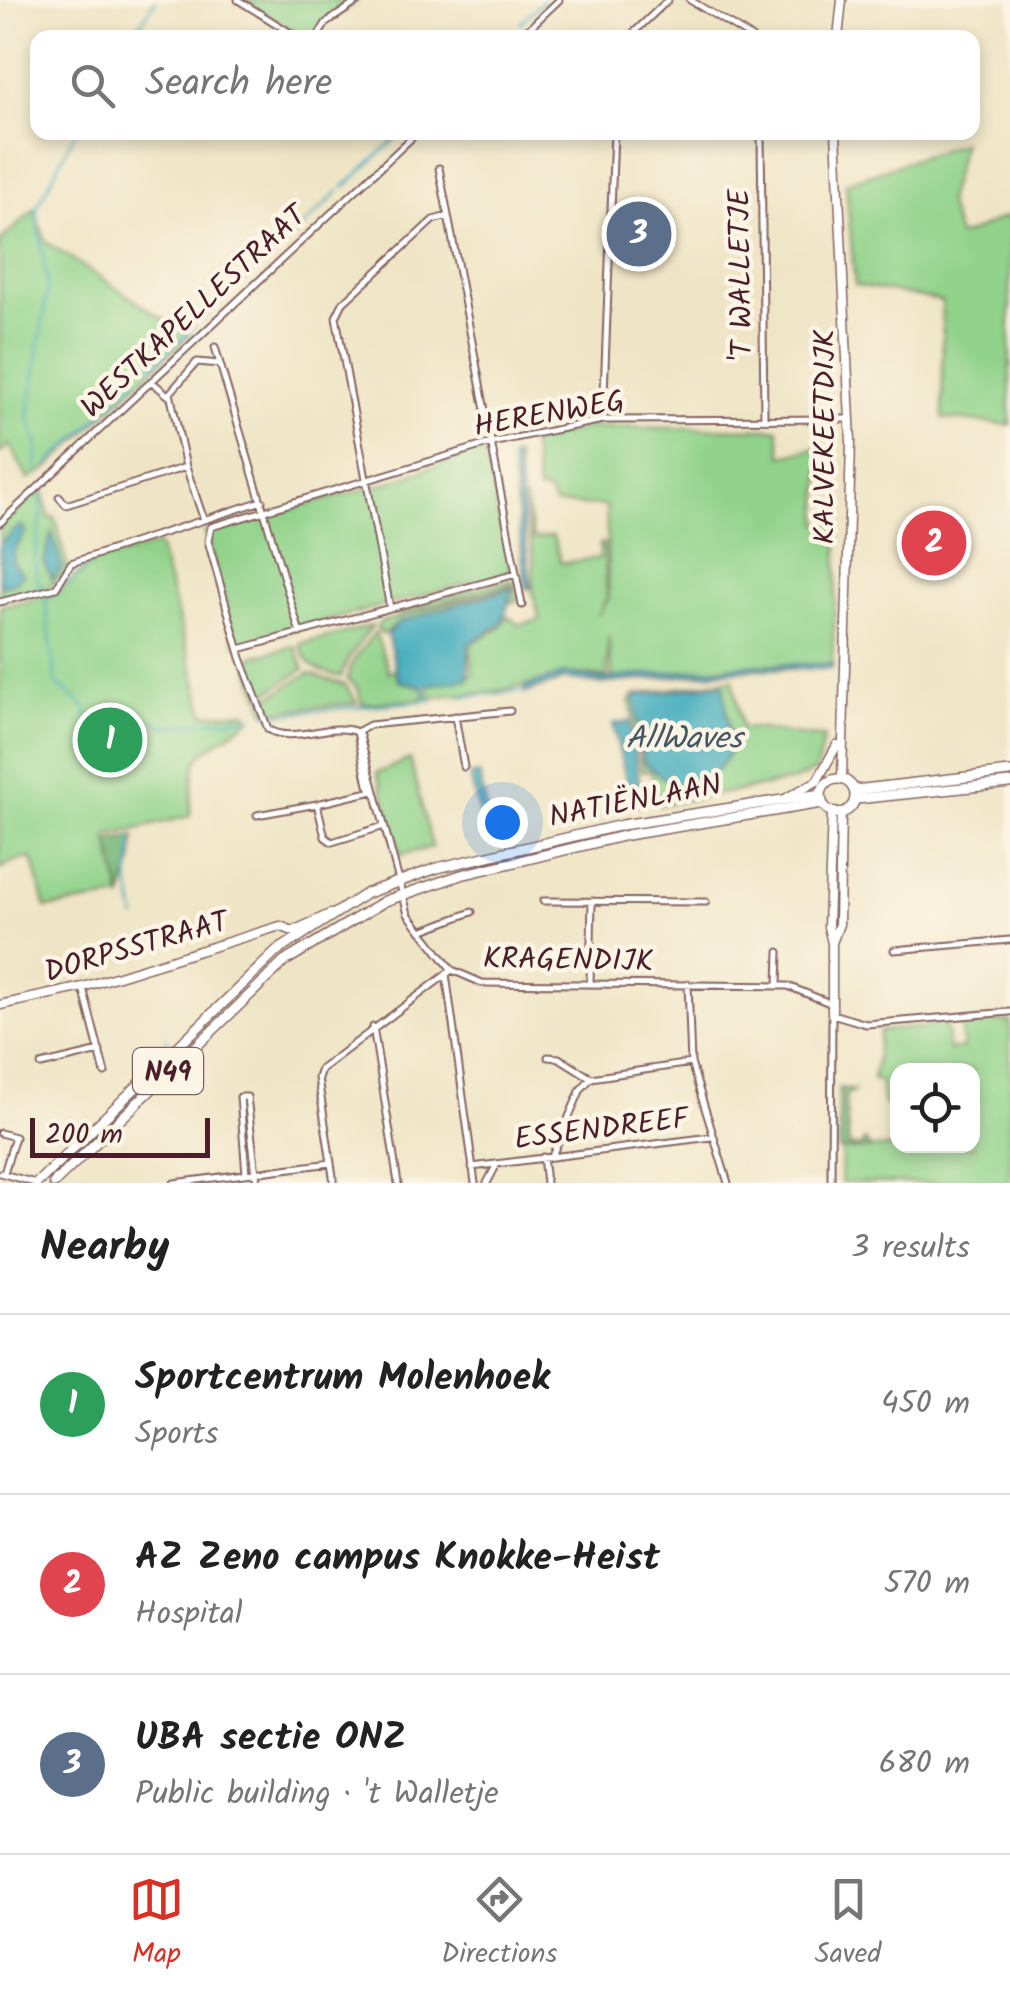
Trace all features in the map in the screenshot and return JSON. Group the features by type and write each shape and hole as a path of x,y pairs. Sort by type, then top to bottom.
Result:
{"main road":[{"path":"822,799 836,813 855,795 1010,772"},
{"path":"842,779 855,795"},
{"name":"N49","path":"822,799 828,782 842,779"},
{"path":"855,795 1010,783"},
{"name":"NATIËNLAAN","path":"36,1183 286,943 330,914 397,880 622,825 785,798 822,799"},
{"name":"NATIËNLAAN","path":"54,1183 285,961 336,927 402,894 627,835 822,799"}],"street":[{"path":"238,0 286,30"},
{"path":"322,30 360,0"},
{"path":"528,30 560,0"},
{"path":"636,30 668,0"},
{"path":"690,0 739,30"},
{"path":"839,30 842,0"},
{"name":"WESTKAPELLESTRAAT","path":"0,523 409,140"},
{"path":"603,420 614,140"},
{"name":"'T WALLETJE","path":"761,140 764,418"},
{"name":"KALVEKEETDIJK","path":"836,140 850,419 839,740 842,779"},
{"path":"439,168 522,604"},
{"path":"390,608 338,310 433,220 448,216"},
{"path":"215,346 300,632"},
{"path":"204,520 186,467 170,396 172,387 198,362 220,364"},
{"path":"151,381 170,396"},
{"name":"HERENWEG","path":"0,602 56,588 71,563 204,520 366,482 491,444 603,420 850,419"},
{"path":"60,498 66,506 186,467"},
{"path":"263,505 208,531 239,649 272,733 346,728 358,734 370,725 510,710"},
{"path":"239,649 516,574"},
{"path":"454,716 464,766"},
{"name":"KRAGENDIJK","path":"358,734 368,786 402,894 421,932 449,972 475,982 803,989 832,1009 866,1024 1010,1012"},
{"name":"KALVEKEETDIJK","path":"785,798 817,781 839,740"},
{"path":"257,815 372,789"},
{"path":"317,804 325,837 332,842 381,827"},
{"path":"831,1183 832,943 839,921 836,813"},
{"path":"543,901 706,902"},
{"path":"590,983 592,901"},
{"path":"421,932 472,912"},
{"name":"DORPSSTRAAT","path":"0,1005 83,987 285,929 293,930 320,914 330,914"},
{"path":"285,929 286,943"},
{"path":"894,950 1010,940"},
{"path":"778,986 779,952"},
{"path":"334,1183 318,1078 326,1062 449,972 474,1183"},
{"path":"688,984 691,1064 728,1183"},
{"path":"83,987 105,1072"},
{"path":"373,1026 398,1183"},
{"path":"41,1066 100,1052"},
{"path":"548,1058 559,1058 591,1078"},
{"path":"552,1156 581,1089 591,1078 691,1064"},
{"path":"246,1174 240,1097 246,1096 257,1183"},
{"path":"0,1133 15,1137 2,1173 36,1183"},
{"name":"ESSENDREEF","path":"472,1168 711,1138"},
{"path":"543,1157 546,1183"},
{"path":"174,1183 331,1163"},
{"name":"ESSENDREEF","path":"488,1183 497,1164"}],"green space":[{"path":"243,0 358,0 319,30 293,30"},
{"path":"963,142 947,202 958,236 1010,216 1010,425 943,418 942,301 855,285 846,183"},
{"path":"34,210 46,242 189,336 48,468 28,480 10,445 0,453 0,241"},
{"path":"593,427 778,429 782,456 821,447 819,524 839,525 832,664 749,665 612,678 608,635 607,678 571,674 499,691 427,698 429,683 468,679 473,672 470,644 499,629 507,616 519,625 540,620 533,594 534,562 524,498 534,539 553,536 561,563 600,558 600,544 604,543 607,598 598,615 609,598 606,506 555,504 546,490 538,491 531,441"},
{"path":"476,451 485,455 511,569 508,573 236,645 205,532 387,483"},
{"path":"42,487 49,517 55,517 68,570 47,589 0,599 0,526"},
{"path":"158,545 205,714 247,712 250,719 200,755 190,816 108,836 122,897 46,908 32,858 14,861 0,869 0,606 53,596 96,561"},
{"path":"509,579 514,583 399,614 397,609"},
{"path":"515,585 518,600 511,602 512,588 398,622 383,635 377,628 380,622"},
{"path":"372,626 348,659 341,677 314,667 300,644"},
{"path":"375,632 389,672 395,669 399,681 423,687 424,699 362,704 358,689 347,679 353,661"},
{"path":"295,646 304,669 260,697 248,663 251,657"},
{"path":"309,673 345,685 357,703 266,712 262,702"},
{"path":"733,679 742,728 824,737 816,771 793,781 658,805 651,771 642,771 630,702 634,695"},
{"path":"410,759 432,847 401,855 377,773"},
{"path":"135,836 132,866 122,897 109,841"},
{"path":"1010,1021 1010,1183 841,1183 842,1150 890,1147 890,1153 980,1153 980,1063 890,1063 890,1105 884,1104 880,1081 873,1080 880,1031 946,1025 949,1050 963,1048 961,1023"},
{"path":"839,1088 854,1091 845,1097 849,1146 860,1147 865,1140 870,1149 839,1150"}],"water":[{"path":"516,456 531,588 526,589 511,457"},
{"path":"21,525 26,531 14,551 13,563 23,574 15,583 0,586 0,543"},
{"path":"52,532 62,568 52,579 44,562"},
{"path":"513,588 502,624 469,644 468,679 423,686 399,681 387,634 399,622"},
{"path":"833,664 832,669 755,669 599,684 565,679 525,693 524,687 566,673 599,679 749,665"},
{"name":"AllWaves","path":"723,683 732,750 708,782 675,787 643,762 634,696"},
{"path":"630,721 643,805 632,806 613,724"},
{"path":"479,774 492,832 484,834 470,776"}],"waterway":[{"path":"137,30 155,0"},
{"path":"520,23 544,0"},
{"path":"37,475 37,440 28,418 48,287 36,210 71,140"},
{"path":"344,187 394,140"},
{"path":"292,237 339,191"},
{"path":"257,269 284,244"},
{"path":"201,320 251,275"},
{"path":"151,368 195,326"},
{"path":"110,406 138,380"},
{"path":"47,466 106,410"},
{"path":"41,494 35,564 41,588"},
{"path":"89,723 85,707 56,683 45,596 63,588 91,562"},
{"path":"424,684 426,700"},
{"path":"461,697 524,691"},
{"path":"267,715 434,700"},
{"path":"208,721 253,717"},
{"path":"97,732 153,720 165,727 201,722"},
{"path":"133,838 129,882 136,918"},
{"path":"167,1038 167,1044"}],"place":[{"name":"UBA sectie ONZ","path":"639,234"},
{"name":"AZ Zeno campus Knokke-Heist","path":"934,543"},
{"name":"Sportcentrum Molenhoek","path":"110,740"}]}
